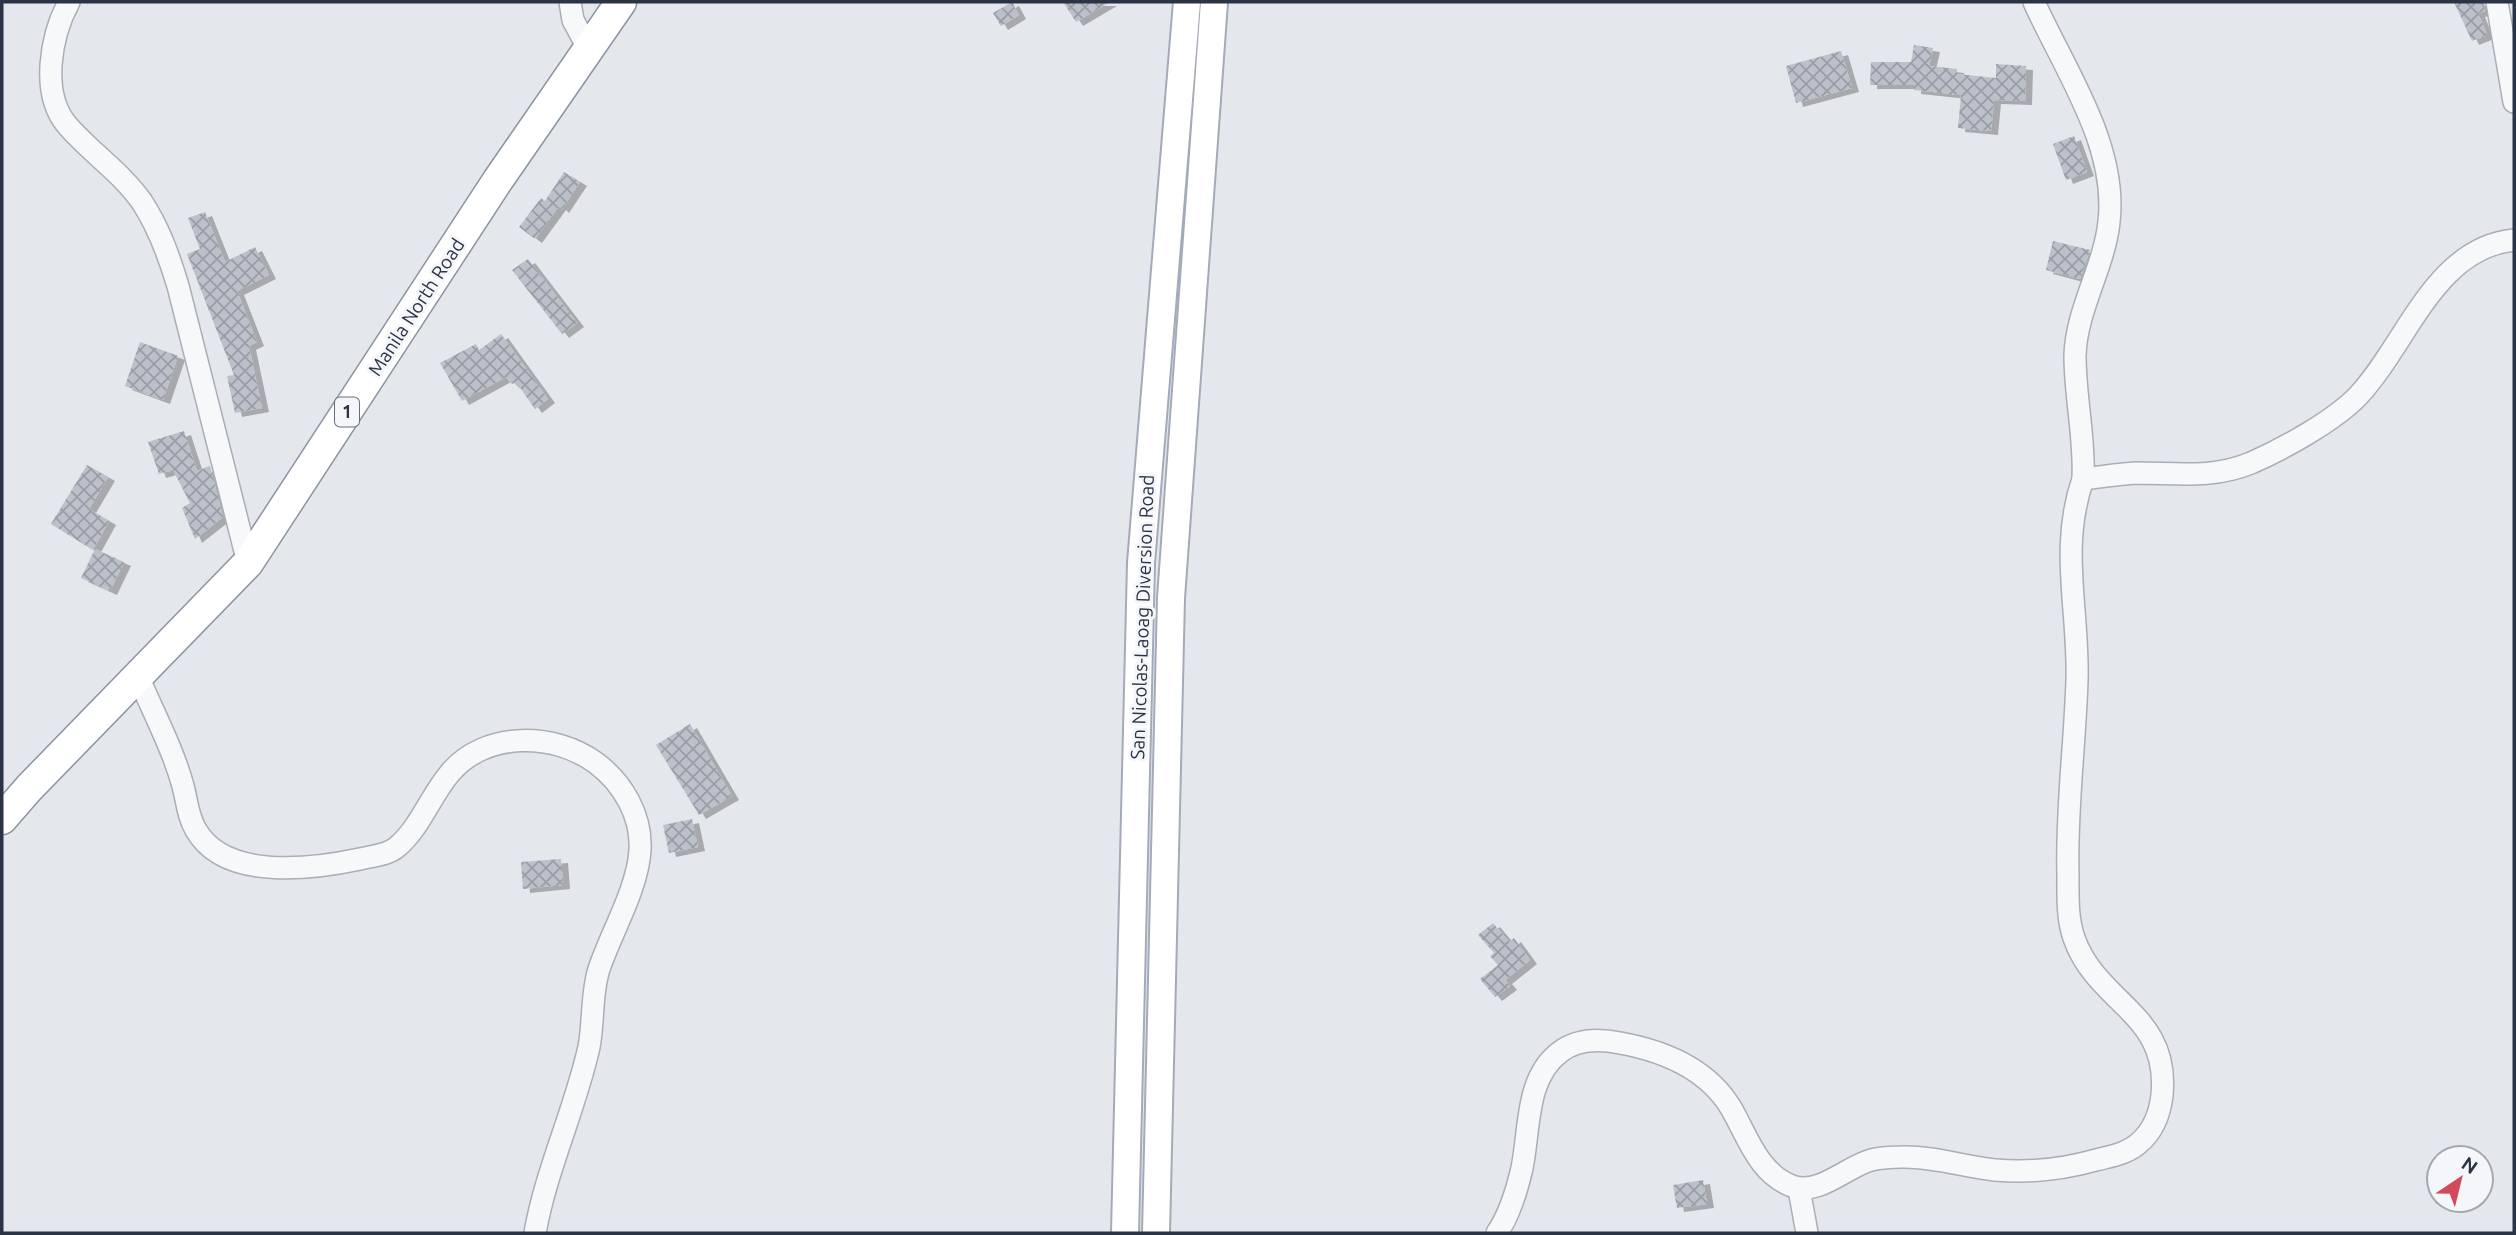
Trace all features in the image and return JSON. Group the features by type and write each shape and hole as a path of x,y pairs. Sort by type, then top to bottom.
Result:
{"highway":[{"name":"Manila North Road","path":"2,819 248,563 498,180 621,2"}],"main road":[{"name":"San Nicolas-Laoag Diversion Road","path":"1125,1233 1141,563 1187,2"},
{"name":"San Nicolas-Laoag Diversion Road","path":"1156,1233 1171,598 1214,2"}],"street":[{"path":"69,2 52,49 54,95 65,123 104,160 141,202 163,241 178,285 248,563"},
{"path":"570,2 573,20 588,48"},
{"path":"1497,1233 1514,1198 1538,1081 1549,1062 1561,1050 1588,1041 1608,1041 1646,1048 1674,1057 1698,1073 1728,1104 1759,1161 1773,1176 1800,1189 1814,1188 1872,1160 1905,1156 1995,1170 2029,1171 2078,1165 2127,1152 2140,1143 2157,1117 2164,1076 2160,1052 2143,1023 2102,983 2084,960 2073,935 2068,910 2067,840 2078,677 2069,541 2073,509 2083,479 2075,355 2079,326 2093,286 2109,221 2109,191 2101,149 2086,111 2034,2"},
{"path":"2497,2 2514,102"},
{"path":"2083,479 2134,473 2202,476 2226,473 2265,455 2313,428 2357,397 2435,288 2457,264 2491,244 2514,240"},
{"path":"138,676 183,786 195,829 212,848 253,865 312,867 387,853 403,841 456,766 481,750 510,741 545,741 573,751 609,773 624,791 634,813 640,851 634,878 594,986 589,1044 535,1233"},
{"path":"1800,1189 1807,1233"}],"building":[{"path":"1012,2 1019,15 1001,26 993,13"},
{"path":"1063,2 1110,2 1076,22"},
{"path":"2454,2 2484,2 2485,11 2478,13 2487,35 2472,41"},
{"path":"1914,45 1933,48 1929,66 1957,69 1957,74 1996,78 1996,64 2026,66 2025,101 1994,100 1991,131 1958,128 1961,95 1914,90 1914,85 1870,85 1871,62 1911,62"},
{"path":"1841,51 1852,88 1796,103 1786,66"},
{"path":"2074,136 2087,172 2066,180 2053,144"},
{"path":"564,172 580,182 562,209 559,206 535,239 519,227 541,198 545,201"},
{"path":"205,212 225,262 255,247 269,275 237,291 257,342 249,346 262,408 235,413 227,376 234,375 187,254 200,249 188,218"},
{"path":"2053,241 2090,250 2080,279 2046,270"},
{"path":"528,259 577,323 562,334 512,270"},
{"path":"501,334 548,399 535,409 516,382 512,384 506,377 462,401 440,363 476,344 479,350"},
{"path":"140,342 178,356 163,400 125,386"},
{"path":"184,431 197,471 210,466 223,517 195,539 182,508 190,503 173,470 159,474 148,442"},
{"path":"87,465 108,477 89,509 109,521 93,550 51,524"},
{"path":"95,549 124,562 110,591 81,578"},
{"path":"690,724 732,796 699,815 656,745"},
{"path":"692,819 698,847 669,853 663,825"},
{"path":"561,859 563,885 523,889 521,862"},
{"path":"1493,923 1509,942 1514,938 1530,960 1505,980 1510,986 1495,997 1480,979 1498,965 1490,956 1494,953 1478,935"},
{"path":"1703,1180 1707,1204 1677,1208 1673,1185"}]}
